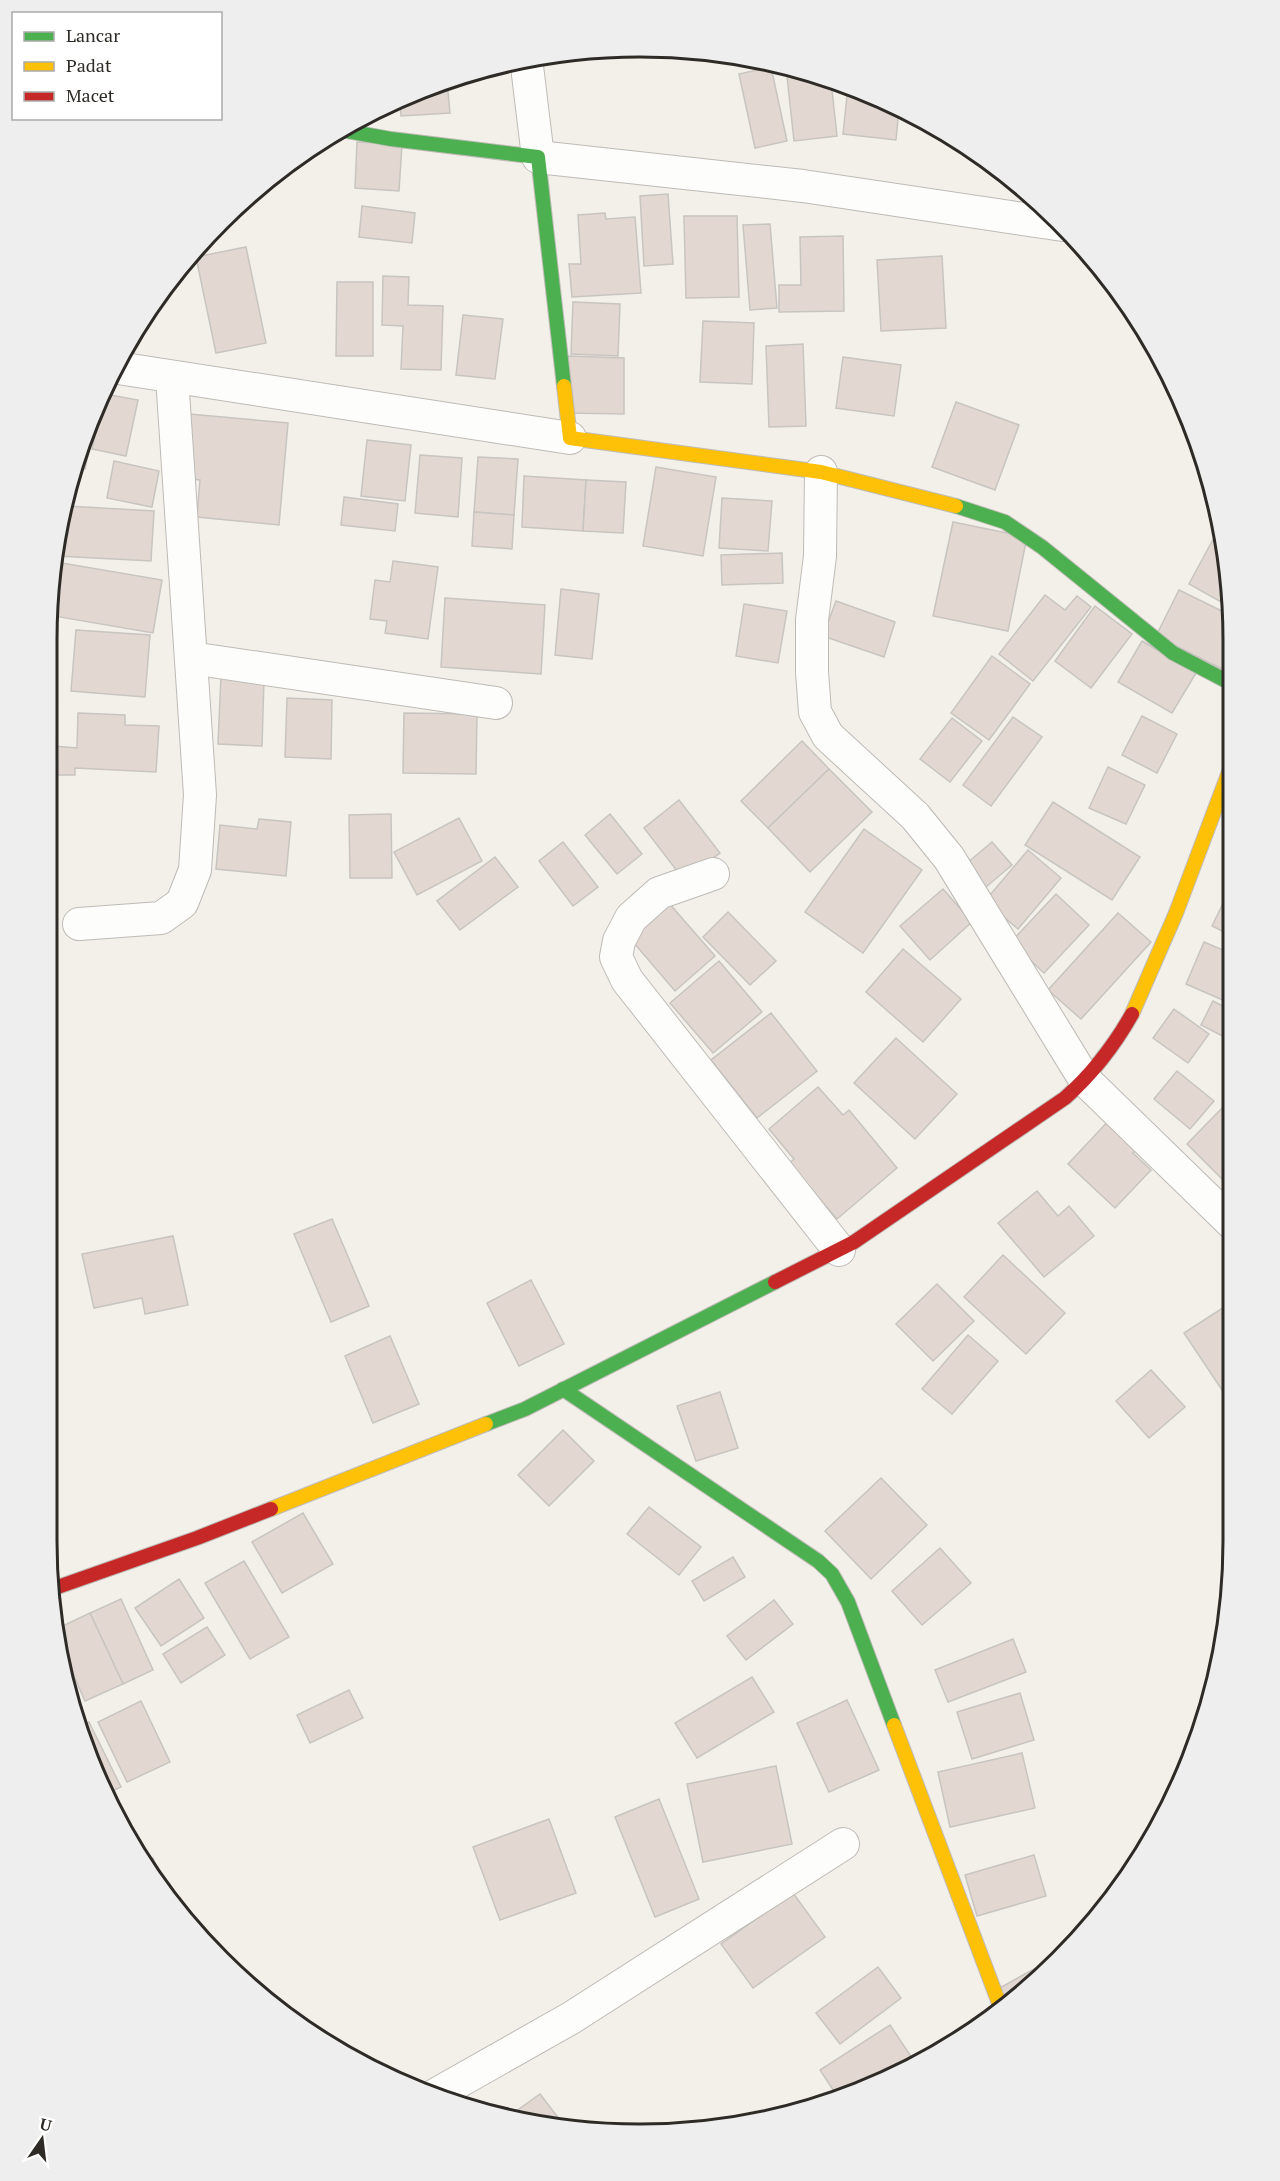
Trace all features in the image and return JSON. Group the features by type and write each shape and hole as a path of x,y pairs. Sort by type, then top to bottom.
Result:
{"street":[{"path":"527,68 570,438"},
{"path":"354,132 538,157 803,186 1046,222"},
{"path":"124,369 570,438 820,472 973,510 1005,522 1042,547 1173,652 1223,679"},
{"path":"80,924 161,918 182,903 195,870 200,795 172,377"},
{"path":"820,472 820,556 812,620 815,712 828,736 915,816 949,858 1085,1080 1223,1214"},
{"path":"191,658 496,703"},
{"path":"59,1586 197,1538 525,1409 854,1242 1065,1098 1085,1080 1118,1038 1138,1003 1176,913 1223,788"},
{"path":"713,874 658,893 631,918 619,941 616,957 627,980 839,1250"},
{"path":"563,1389 818,1561 831,1574 848,1602 998,2001"},
{"path":"444,2090 571,2018 843,1844"}],"building":[{"path":"760,69 772,72 787,141 755,148 739,74"},
{"path":"787,76 832,90 837,136 794,141"},
{"path":"448,90 450,113 401,116 401,109"},
{"path":"847,95 898,117 896,140 843,134"},
{"path":"357,142 402,144 399,191 355,188"},
{"path":"668,194 673,264 644,266 640,196"},
{"path":"362,206 415,213 412,243 359,237"},
{"path":"605,213 606,219 635,217 641,293 572,297 569,264 581,264 578,215"},
{"path":"684,216 737,216 739,297 686,298"},
{"path":"770,224 777,308 750,310 743,225"},
{"path":"843,236 844,311 779,312 779,285 801,285 800,237"},
{"path":"246,247 266,343 216,353 197,262 202,256"},
{"path":"942,256 946,328 881,331 877,260"},
{"path":"383,276 409,277 408,305 443,306 441,370 401,369 403,326 382,325"},
{"path":"337,282 373,282 373,356 336,356"},
{"path":"573,302 620,304 618,356 571,354"},
{"path":"463,315 503,319 495,379 456,375"},
{"path":"703,321 754,323 752,384 700,382"},
{"path":"803,344 806,426 769,427 766,346"},
{"path":"568,356 624,358 624,414 567,413"},
{"path":"843,357 901,365 894,416 836,408"},
{"path":"111,395 138,400 126,456 92,449 97,429"},
{"path":"956,402 1019,425 995,490 932,467"},
{"path":"189,414 288,423 279,525 197,517 200,480 183,478"},
{"path":"367,440 411,445 405,501 361,496"},
{"path":"420,455 462,458 458,517 415,513"},
{"path":"478,457 518,459 514,515 474,512"},
{"path":"114,461 159,471 152,507 107,498"},
{"path":"656,467 716,477 703,556 643,546"},
{"path":"524,476 586,480 583,531 522,527"},
{"path":"586,480 626,482 623,533 583,531"},
{"path":"344,497 398,504 395,531 341,525"},
{"path":"722,498 772,501 768,551 719,548"},
{"path":"73,506 154,511 151,561 63,556"},
{"path":"474,512 514,515 512,549 472,546"},
{"path":"953,522 1027,537 1008,631 933,616"},
{"path":"1214,538 1222,602 1189,584"},
{"path":"782,553 783,583 722,585 721,555"},
{"path":"393,561 438,567 428,639 385,633 387,621 370,619 375,580 390,582"},
{"path":"62,563 162,580 153,633 58,617"},
{"path":"561,589 599,594 592,659 555,655"},
{"path":"1179,590 1222,611 1223,667 1222,669 1156,636"},
{"path":"1045,595 1065,610 1077,596 1091,607 1033,681 999,654"},
{"path":"445,598 545,605 541,674 441,667"},
{"path":"836,601 895,622 884,657 823,636"},
{"path":"744,604 787,611 778,663 736,656"},
{"path":"1095,606 1132,634 1091,688 1055,661"},
{"path":"76,630 150,635 145,697 71,691"},
{"path":"1142,641 1196,673 1172,713 1118,682"},
{"path":"992,656 1030,684 989,740 951,713"},
{"path":"221,676 264,678 262,746 218,744"},
{"path":"287,698 332,700 331,759 285,757"},
{"path":"78,713 125,715 125,725 159,726 156,772 75,768 75,775 57,775 57,746 77,748"},
{"path":"404,713 477,714 476,774 403,773"},
{"path":"1142,716 1177,734 1157,773 1122,755"},
{"path":"1013,717 1042,737 991,806 963,785"},
{"path":"952,718 982,741 950,782 920,759"},
{"path":"802,741 829,769 768,828 741,801"},
{"path":"1108,767 1145,785 1126,824 1089,808"},
{"path":"829,769 872,812 810,872 768,828"},
{"path":"679,800 720,853 684,880 644,828"},
{"path":"1053,802 1140,857 1112,900 1025,845"},
{"path":"391,814 392,878 350,878 349,815"},
{"path":"610,814 642,854 617,874 585,835"},
{"path":"459,818 482,861 417,895 394,852"},
{"path":"259,819 291,822 286,876 216,869 220,825 257,829"},
{"path":"864,829 922,870 863,953 805,912"},
{"path":"563,842 598,887 573,906 539,861"},
{"path":"992,842 1012,865 986,887 966,864"},
{"path":"1028,850 1061,878 1018,929 985,901"},
{"path":"495,857 518,887 460,930 437,901"},
{"path":"943,889 972,922 930,960 900,926"},
{"path":"1056,894 1089,925 1044,973 1011,942"},
{"path":"668,902 715,956 675,991 628,936"},
{"path":"1223,903 1223,932 1212,926"},
{"path":"728,912 776,961 750,985 703,937"},
{"path":"1118,913 1151,942 1081,1019 1048,990"},
{"path":"1204,942 1223,950 1223,1000 1186,984"},
{"path":"903,949 961,999 923,1042 866,992"},
{"path":"719,961 762,1012 713,1053 670,1003"},
{"path":"1213,1001 1223,1006 1223,1036 1201,1025"},
{"path":"1174,1009 1209,1034 1188,1063 1153,1038"},
{"path":"771,1013 817,1071 757,1118 711,1060"},
{"path":"896,1038 957,1094 915,1139 854,1083"},
{"path":"1177,1071 1214,1101 1190,1129 1154,1099"},
{"path":"818,1087 843,1115 849,1110 897,1168 837,1219 789,1163 794,1159 769,1129"},
{"path":"1222,1108 1223,1180 1187,1144"},
{"path":"1114,1115 1144,1142 1133,1153 1151,1170 1115,1208 1068,1164"},
{"path":"1037,1191 1058,1216 1069,1206 1094,1236 1044,1277 998,1223"},
{"path":"332,1219 369,1306 331,1322 294,1234"},
{"path":"173,1236 188,1305 145,1314 142,1298 94,1308 82,1254"},
{"path":"1003,1255 1065,1313 1026,1354 964,1297"},
{"path":"531,1280 564,1344 519,1366 487,1303"},
{"path":"937,1284 974,1321 933,1361 896,1324"},
{"path":"1223,1308 1223,1392 1184,1333"},
{"path":"968,1335 998,1361 952,1414 922,1389"},
{"path":"390,1336 419,1404 373,1423 345,1356"},
{"path":"1151,1370 1185,1407 1149,1438 1116,1401"},
{"path":"720,1392 738,1448 696,1461 677,1406"},
{"path":"563,1430 594,1461 549,1506 518,1475"},
{"path":"881,1478 927,1525 871,1579 825,1531"},
{"path":"649,1507 701,1547 679,1575 627,1534"},
{"path":"303,1513 333,1564 282,1593 252,1542"},
{"path":"940,1548 971,1583 922,1625 892,1591"},
{"path":"733,1557 745,1577 704,1601 692,1581"},
{"path":"244,1561 289,1637 250,1659 205,1583"},
{"path":"179,1579 204,1618 161,1646 135,1608"},
{"path":"121,1599 153,1670 123,1684 90,1613"},
{"path":"774,1600 793,1624 746,1660 727,1636"},
{"path":"90,1613 123,1684 85,1701 72,1671 63,1626"},
{"path":"207,1627 225,1655 181,1683 163,1654"},
{"path":"1013,1639 1026,1672 948,1702 935,1670"},
{"path":"752,1677 774,1712 697,1758 675,1723"},
{"path":"349,1690 363,1718 310,1743 297,1715"},
{"path":"1020,1693 1034,1740 972,1759 957,1712"},
{"path":"847,1700 879,1770 829,1792 797,1723"},
{"path":"141,1701 170,1762 127,1782 98,1722"},
{"path":"89,1722 121,1787 113,1791 101,1764 87,1723"},
{"path":"1022,1753 1035,1808 950,1827 938,1772"},
{"path":"776,1766 792,1844 703,1862 687,1784"},
{"path":"659,1799 699,1899 655,1917 615,1817"},
{"path":"549,1819 576,1893 500,1920 473,1847"},
{"path":"1034,1855 1046,1896 977,1916 965,1875"},
{"path":"793,1893 825,1937 753,1988 721,1944"},
{"path":"878,1967 901,1998 840,2044 816,2013"},
{"path":"1036,1968 1001,1999 996,1990"},
{"path":"890,2025 911,2057 863,2080 834,2091 820,2070"},
{"path":"540,2094 559,2118 526,2113 517,2111"}],"traffic: fast":[{"path":"354,132 538,157 564,386"},
{"path":"956,506 1005,522 1042,547 1173,653 1223,679"},
{"path":"486,1424 525,1409 775,1282"},
{"path":"563,1389 818,1561 832,1574 848,1602 894,1725"}],"traffic: slow":[{"path":"564,386 570,438 821,472 956,506"},
{"path":"1132,1014 1176,913 1223,788"},
{"path":"271,1509 486,1424"},
{"path":"894,1725 998,2001"}],"traffic: jam":[{"path":"775,1282 854,1242 1065,1098 1102,1059 1132,1014"},
{"path":"59,1587 197,1538 271,1509"}]}
